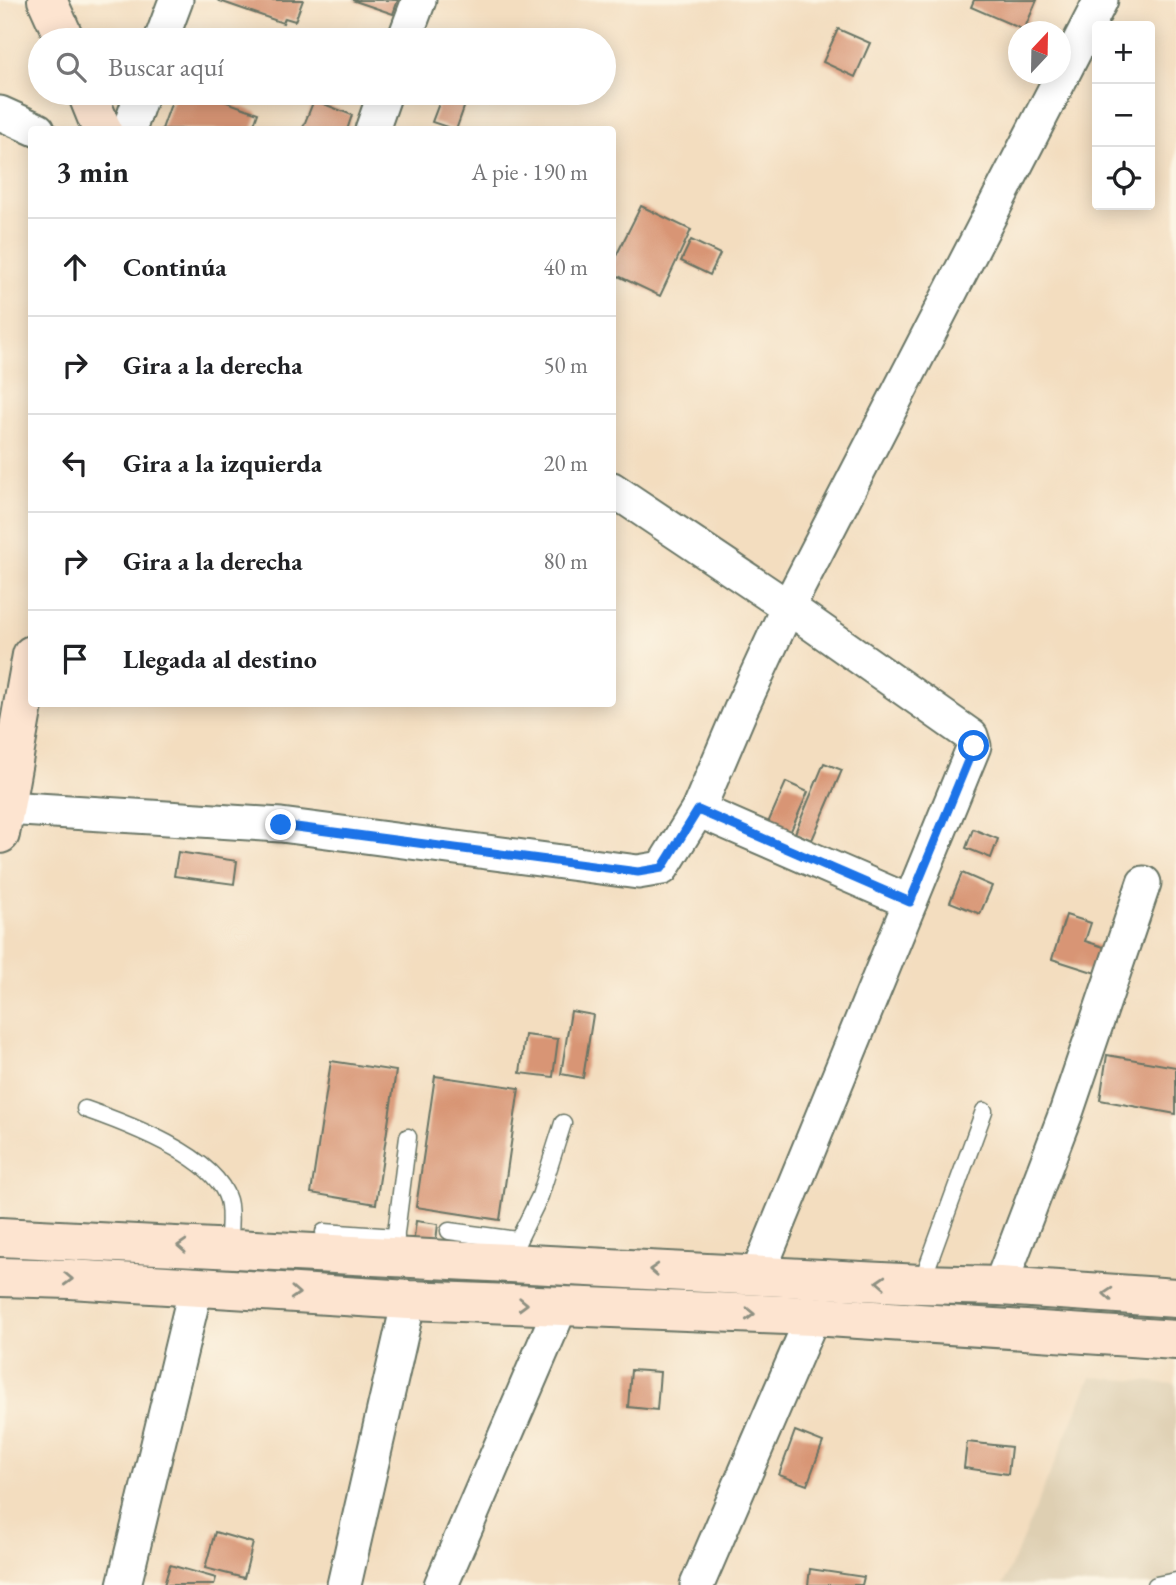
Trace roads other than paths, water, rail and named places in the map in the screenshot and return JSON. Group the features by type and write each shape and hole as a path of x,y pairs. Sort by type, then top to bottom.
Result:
{"street":[{"path":"47,0 60,28"},
{"path":"166,28 176,0"},
{"path":"408,28 419,0"},
{"path":"28,677 2,821 281,825 638,872 662,868 698,810 788,607 1101,0"},
{"path":"92,105 100,126"},
{"path":"130,126 138,105"},
{"path":"373,126 381,105"},
{"path":"0,113 29,126"},
{"path":"616,492 788,607 971,736 974,746 757,1276"},
{"path":"698,810 910,902"},
{"path":"1000,1286 1067,1110 1144,883"},
{"path":"0,1237 229,1248 395,1247 512,1251 757,1276 1000,1286 1176,1298"},
{"path":"0,1278 70,1279 409,1300 813,1317 1176,1340"},
{"path":"124,1585 196,1287"},
{"path":"344,1585 409,1300"},
{"path":"441,1585 562,1306"},
{"path":"697,1585 813,1317"}],"lane":[{"path":"85,1109 132,1125 185,1154 217,1178 228,1200 229,1248"},
{"path":"921,1284 984,1111"},
{"path":"449,1231 512,1251 540,1196 563,1123"},
{"path":"324,1232 395,1247 408,1137"},
{"path":"1156,1585 1176,1581"}]}
